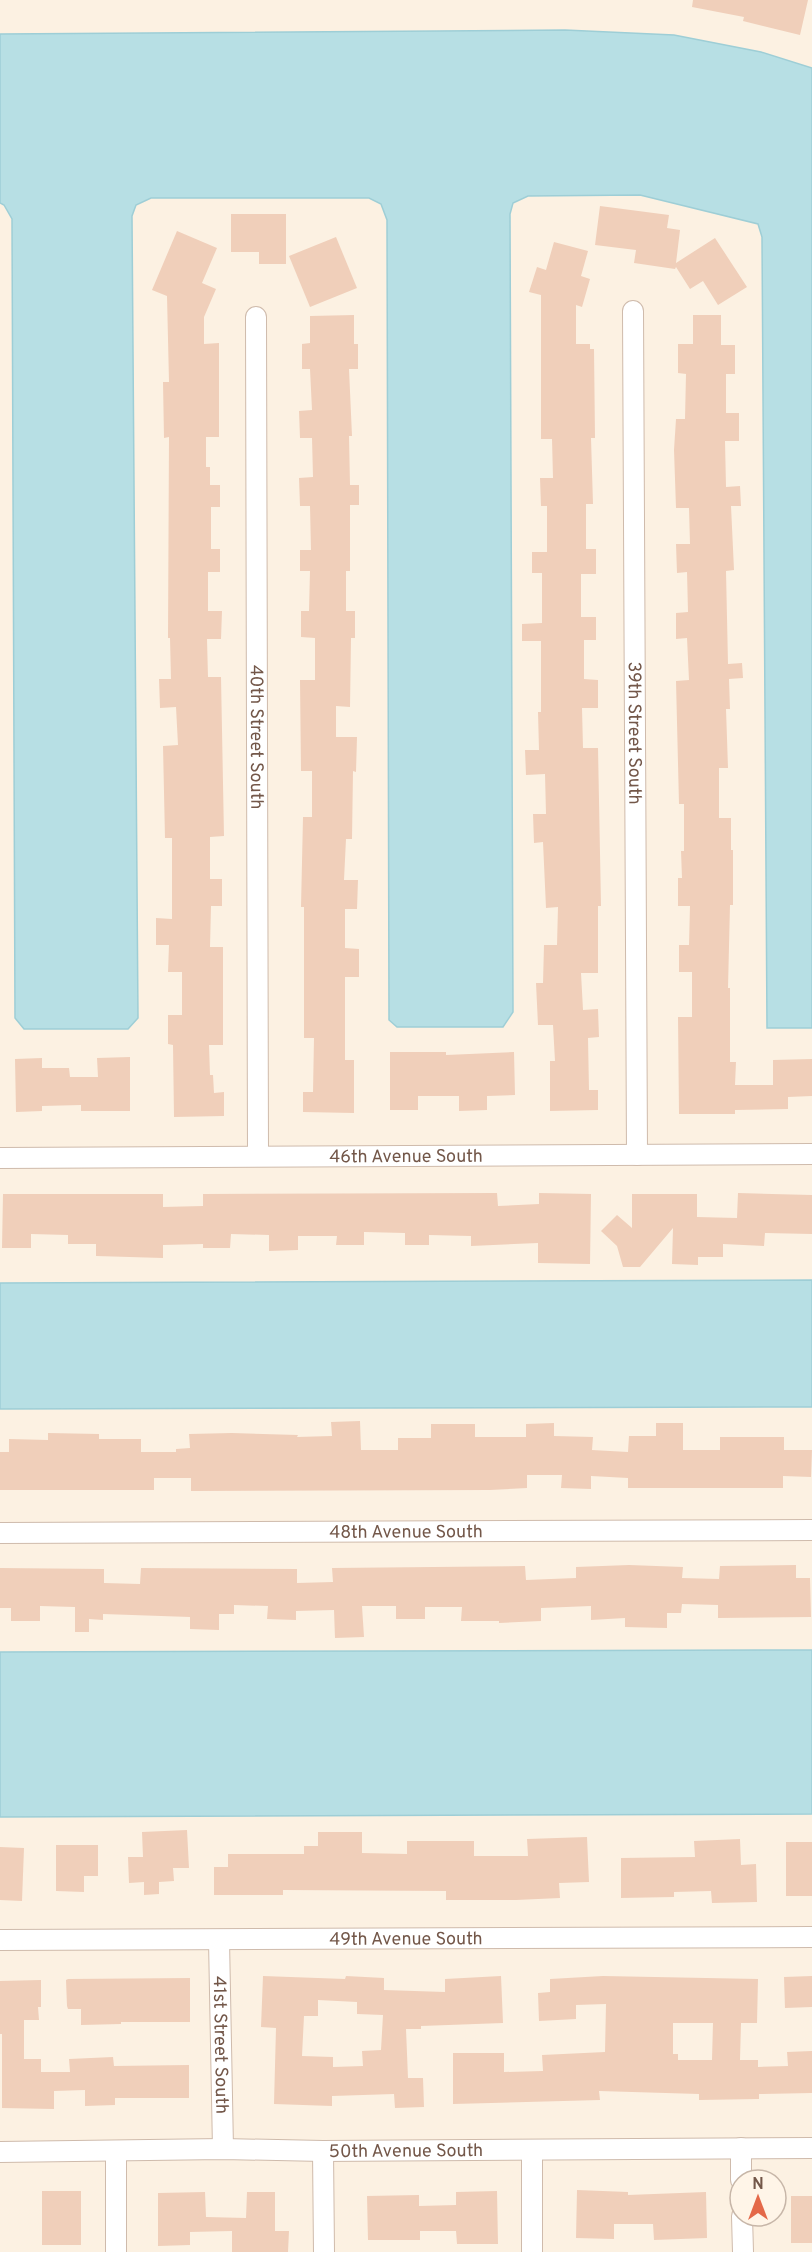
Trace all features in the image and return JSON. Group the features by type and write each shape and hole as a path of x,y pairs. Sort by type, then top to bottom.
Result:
{"street":[{"name":"39th Street South","path":"633,311 637,1155"},
{"name":"40th Street South","path":"256,317 258,1156"},
{"name":"46th Avenue South","path":"0,1158 812,1154"},
{"name":"48th Avenue South","path":"0,1533 812,1530"},
{"name":"49th Avenue South","path":"0,1940 812,1937"},
{"name":"41st Street South","path":"219,1940 223,2149"},
{"path":"741,2148 741,2168"},
{"name":"50th Avenue South","path":"0,2152 223,2149 323,2151 812,2148"},
{"path":"531,2150 532,2252"},
{"path":"116,2151 116,2252"},
{"path":"323,2151 324,2252"},
{"path":"742,2228 743,2252"}],"water":[{"path":"565,30 674,35 761,52 812,68 812,1028 767,1028 762,237 758,224 640,195 528,196 513,203 510,214 513,1012 503,1027 397,1027 389,1020 387,220 381,204 369,198 151,198 136,205 132,216 138,1018 128,1029 24,1029 15,1018 12,219 4,205 0,203 0,34"},
{"path":"812,1280 812,1407 0,1409 0,1283"},
{"path":"812,1650 812,1814 0,1817 0,1652"}],"building":[{"path":"693,0 808,0 800,35 743,21 744,17 692,7"},
{"path":"600,206 669,215 667,228 680,230 676,263 715,238 747,287 718,305 703,281 690,289 676,267 675,269 634,263 636,250 595,245"},
{"path":"231,214 286,214 286,264 259,264 259,252 231,252"},
{"path":"177,231 217,248 202,283 216,289 204,317 204,344 219,343 219,437 206,437 206,467 210,467 210,485 220,485 220,507 211,507 211,549 220,549 220,572 208,572 208,611 222,611 221,639 207,639 208,677 221,677 224,836 210,837 210,879 222,879 222,906 211,906 210,947 223,947 223,1045 209,1045 210,1075 213,1075 214,1093 224,1092 224,1116 174,1117 173,1045 168,1044 168,1015 182,1015 182,972 168,972 169,945 156,945 156,918 172,919 172,838 165,838 163,746 178,745 176,707 160,708 159,679 171,679 170,638 168,638 169,437 164,438 163,382 169,382 167,296 152,290"},
{"path":"336,237 357,288 310,307 289,256"},
{"path":"554,242 588,251 581,276 590,279 582,307 576,305 576,344 590,344 590,349 594,349 595,438 591,438 593,504 586,504 586,549 596,549 596,574 581,574 581,617 596,617 596,640 584,640 584,679 598,680 598,708 582,708 583,748 598,748 601,906 598,906 598,973 581,973 583,1010 598,1009 599,1037 588,1038 589,1090 598,1090 598,1110 550,1111 550,1061 555,1061 553,1025 538,1025 536,983 543,983 544,945 557,945 558,907 546,908 543,842 534,843 533,814 546,814 545,774 526,775 525,750 539,750 541,641 522,641 522,624 542,623 542,573 532,573 532,552 547,552 547,506 541,506 540,478 553,478 552,439 541,439 541,295 529,292 537,267 546,270"},
{"path":"354,315 354,344 358,344 358,369 349,369 352,436 349,436 350,485 359,485 359,505 350,505 350,571 346,571 346,611 355,611 355,638 351,638 350,707 336,706 336,737 357,737 356,772 353,771 352,839 346,839 344,880 358,880 357,909 345,909 345,948 359,949 359,977 345,977 345,1060 354,1060 354,1113 303,1112 303,1092 313,1092 314,1038 304,1038 304,907 301,907 303,817 312,817 312,771 301,771 300,680 315,680 315,638 301,637 301,611 309,611 310,571 300,571 300,550 311,550 310,506 300,506 299,478 313,477 312,438 300,438 299,411 312,410 310,369 302,369 302,344 310,343 310,316"},
{"path":"693,315 721,315 721,345 735,345 735,374 726,374 726,413 739,413 739,441 725,441 726,487 740,486 741,506 731,506 734,570 726,571 728,664 742,663 743,678 729,679 730,709 726,709 728,768 719,768 719,818 731,818 731,850 733,850 733,905 730,905 728,988 730,988 730,1062 736,1062 735,1085 773,1085 773,1060 812,1059 812,1096 788,1097 788,1109 735,1110 735,1114 679,1114 678,1017 692,1017 692,972 679,972 679,945 689,945 690,906 678,906 678,878 682,878 681,851 684,851 684,804 679,804 676,681 689,680 687,638 676,639 676,613 688,612 687,572 677,573 676,544 690,544 689,508 676,508 674,450 676,419 685,419 686,374 678,373 678,344 693,344"},
{"path":"390,1052 446,1052 446,1055 514,1052 515,1095 487,1096 487,1110 459,1111 459,1096 418,1096 418,1110 390,1110"},
{"path":"130,1057 130,1111 81,1111 81,1105 42,1106 42,1111 16,1112 15,1059 42,1058 42,1068 69,1068 70,1077 98,1077 97,1058"},
{"path":"497,1193 498,1206 539,1204 539,1193 591,1194 590,1264 538,1263 538,1243 471,1246 471,1236 429,1235 429,1245 405,1245 405,1233 364,1232 364,1245 336,1245 337,1236 298,1236 298,1250 269,1251 269,1235 231,1234 230,1248 203,1248 203,1244 163,1245 163,1258 96,1256 96,1244 68,1244 68,1235 31,1234 31,1248 2,1248 3,1194 163,1194 163,1207 203,1206 203,1194"},
{"path":"738,1193 812,1195 812,1234 765,1233 764,1246 723,1244 723,1257 698,1257 698,1265 672,1264 673,1228 640,1267 623,1267 617,1246 601,1231 617,1215 632,1228 632,1194 697,1194 697,1217 737,1218"},
{"path":"360,1421 361,1450 398,1450 398,1438 431,1438 431,1424 475,1424 475,1437 526,1437 526,1424 554,1423 554,1436 593,1437 592,1450 628,1452 629,1436 656,1436 656,1423 683,1423 683,1450 720,1450 720,1437 784,1437 784,1450 812,1450 811,1477 783,1476 783,1488 628,1488 628,1478 591,1476 591,1489 561,1488 562,1475 527,1475 527,1488 490,1490 191,1491 191,1478 154,1478 154,1490 0,1490 0,1452 9,1452 9,1439 48,1440 48,1433 99,1434 99,1439 141,1439 141,1452 176,1452 176,1449 190,1448 189,1434 332,1436 331,1422"},
{"path":"629,1565 683,1567 682,1578 719,1579 720,1566 796,1565 796,1578 810,1578 811,1617 718,1618 718,1605 682,1604 681,1613 667,1613 667,1628 625,1627 625,1618 591,1620 591,1606 541,1608 541,1621 499,1623 499,1621 461,1621 462,1607 425,1607 425,1619 396,1619 396,1606 362,1606 364,1637 335,1638 334,1610 296,1611 296,1620 267,1619 268,1606 234,1605 234,1614 219,1614 219,1630 190,1629 190,1617 103,1614 103,1620 89,1619 89,1632 75,1632 75,1607 40,1606 40,1621 11,1621 11,1608 0,1608 0,1568 104,1569 104,1583 140,1584 141,1568 297,1569 297,1583 333,1582 332,1568 525,1566 526,1580 576,1578 576,1567"},
{"path":"187,1830 189,1868 173,1868 174,1881 159,1882 159,1894 144,1895 144,1882 129,1883 128,1857 143,1857 142,1832"},
{"path":"318,1832 362,1832 362,1853 407,1854 407,1841 474,1841 474,1856 528,1856 527,1839 587,1837 589,1882 559,1883 560,1898 516,1900 446,1900 446,1891 283,1890 283,1895 214,1895 214,1867 228,1867 228,1854 304,1854 304,1846 318,1846"},
{"path":"740,1839 741,1865 756,1864 757,1902 712,1903 711,1891 674,1892 674,1897 621,1898 621,1858 695,1857 694,1841"},
{"path":"786,1842 812,1842 812,1896 786,1896"},
{"path":"56,1845 98,1845 98,1876 84,1876 84,1892 56,1891"},
{"path":"0,1847 24,1848 22,1901 0,1900"},
{"path":"263,1976 384,1978 384,1990 445,1992 445,1979 501,1976 503,2023 421,2026 421,2029 406,2029 408,2078 423,2078 424,2107 395,2108 394,2094 332,2096 332,2106 274,2104 276,2028 261,2027","holes":["318,2000 357,2002 357,2014 383,2015 381,2050 362,2051 363,2066 333,2067 333,2057 302,2056 304,2016 318,2016"]},
{"path":"603,1976 758,1979 757,2023 741,2023 740,2060 758,2060 758,2067 788,2066 787,2052 812,2051 812,2093 759,2094 759,2099 699,2100 699,2094 599,2091 600,2100 453,2104 453,2053 504,2053 504,2072 543,2071 542,2055 605,2052 606,2004 576,2005 576,2019 539,2021 538,1993 550,1992 550,1979","holes":["673,2023 713,2023 712,2060 678,2060 678,2054 673,2054"]},
{"path":"812,1976 812,2007 785,2008 784,1977"},
{"path":"190,1978 190,2022 121,2022 121,2024 81,2025 81,2009 68,2009 67,2006 66,1980 68,1979"},
{"path":"41,1980 39,2020 24,2020 24,2059 41,2059 41,2072 70,2072 69,2059 113,2057 114,2066 189,2065 189,2098 115,2098 115,2105 85,2106 85,2090 54,2091 54,2109 2,2108 0,1981"},
{"path":"577,2190 628,2192 628,2195 706,2192 707,2238 654,2240 653,2224 614,2224 614,2239 576,2238"},
{"path":"42,2191 81,2191 81,2245 42,2245"},
{"path":"497,2191 498,2244 457,2244 456,2231 420,2231 420,2240 368,2240 367,2196 419,2195 419,2206 456,2205 456,2192"},
{"path":"205,2192 206,2217 246,2218 247,2192 275,2192 275,2231 289,2231 288,2252 232,2252 232,2231 190,2232 190,2245 158,2246 158,2193"},
{"path":"791,2196 812,2196 812,2243 791,2243"}]}
